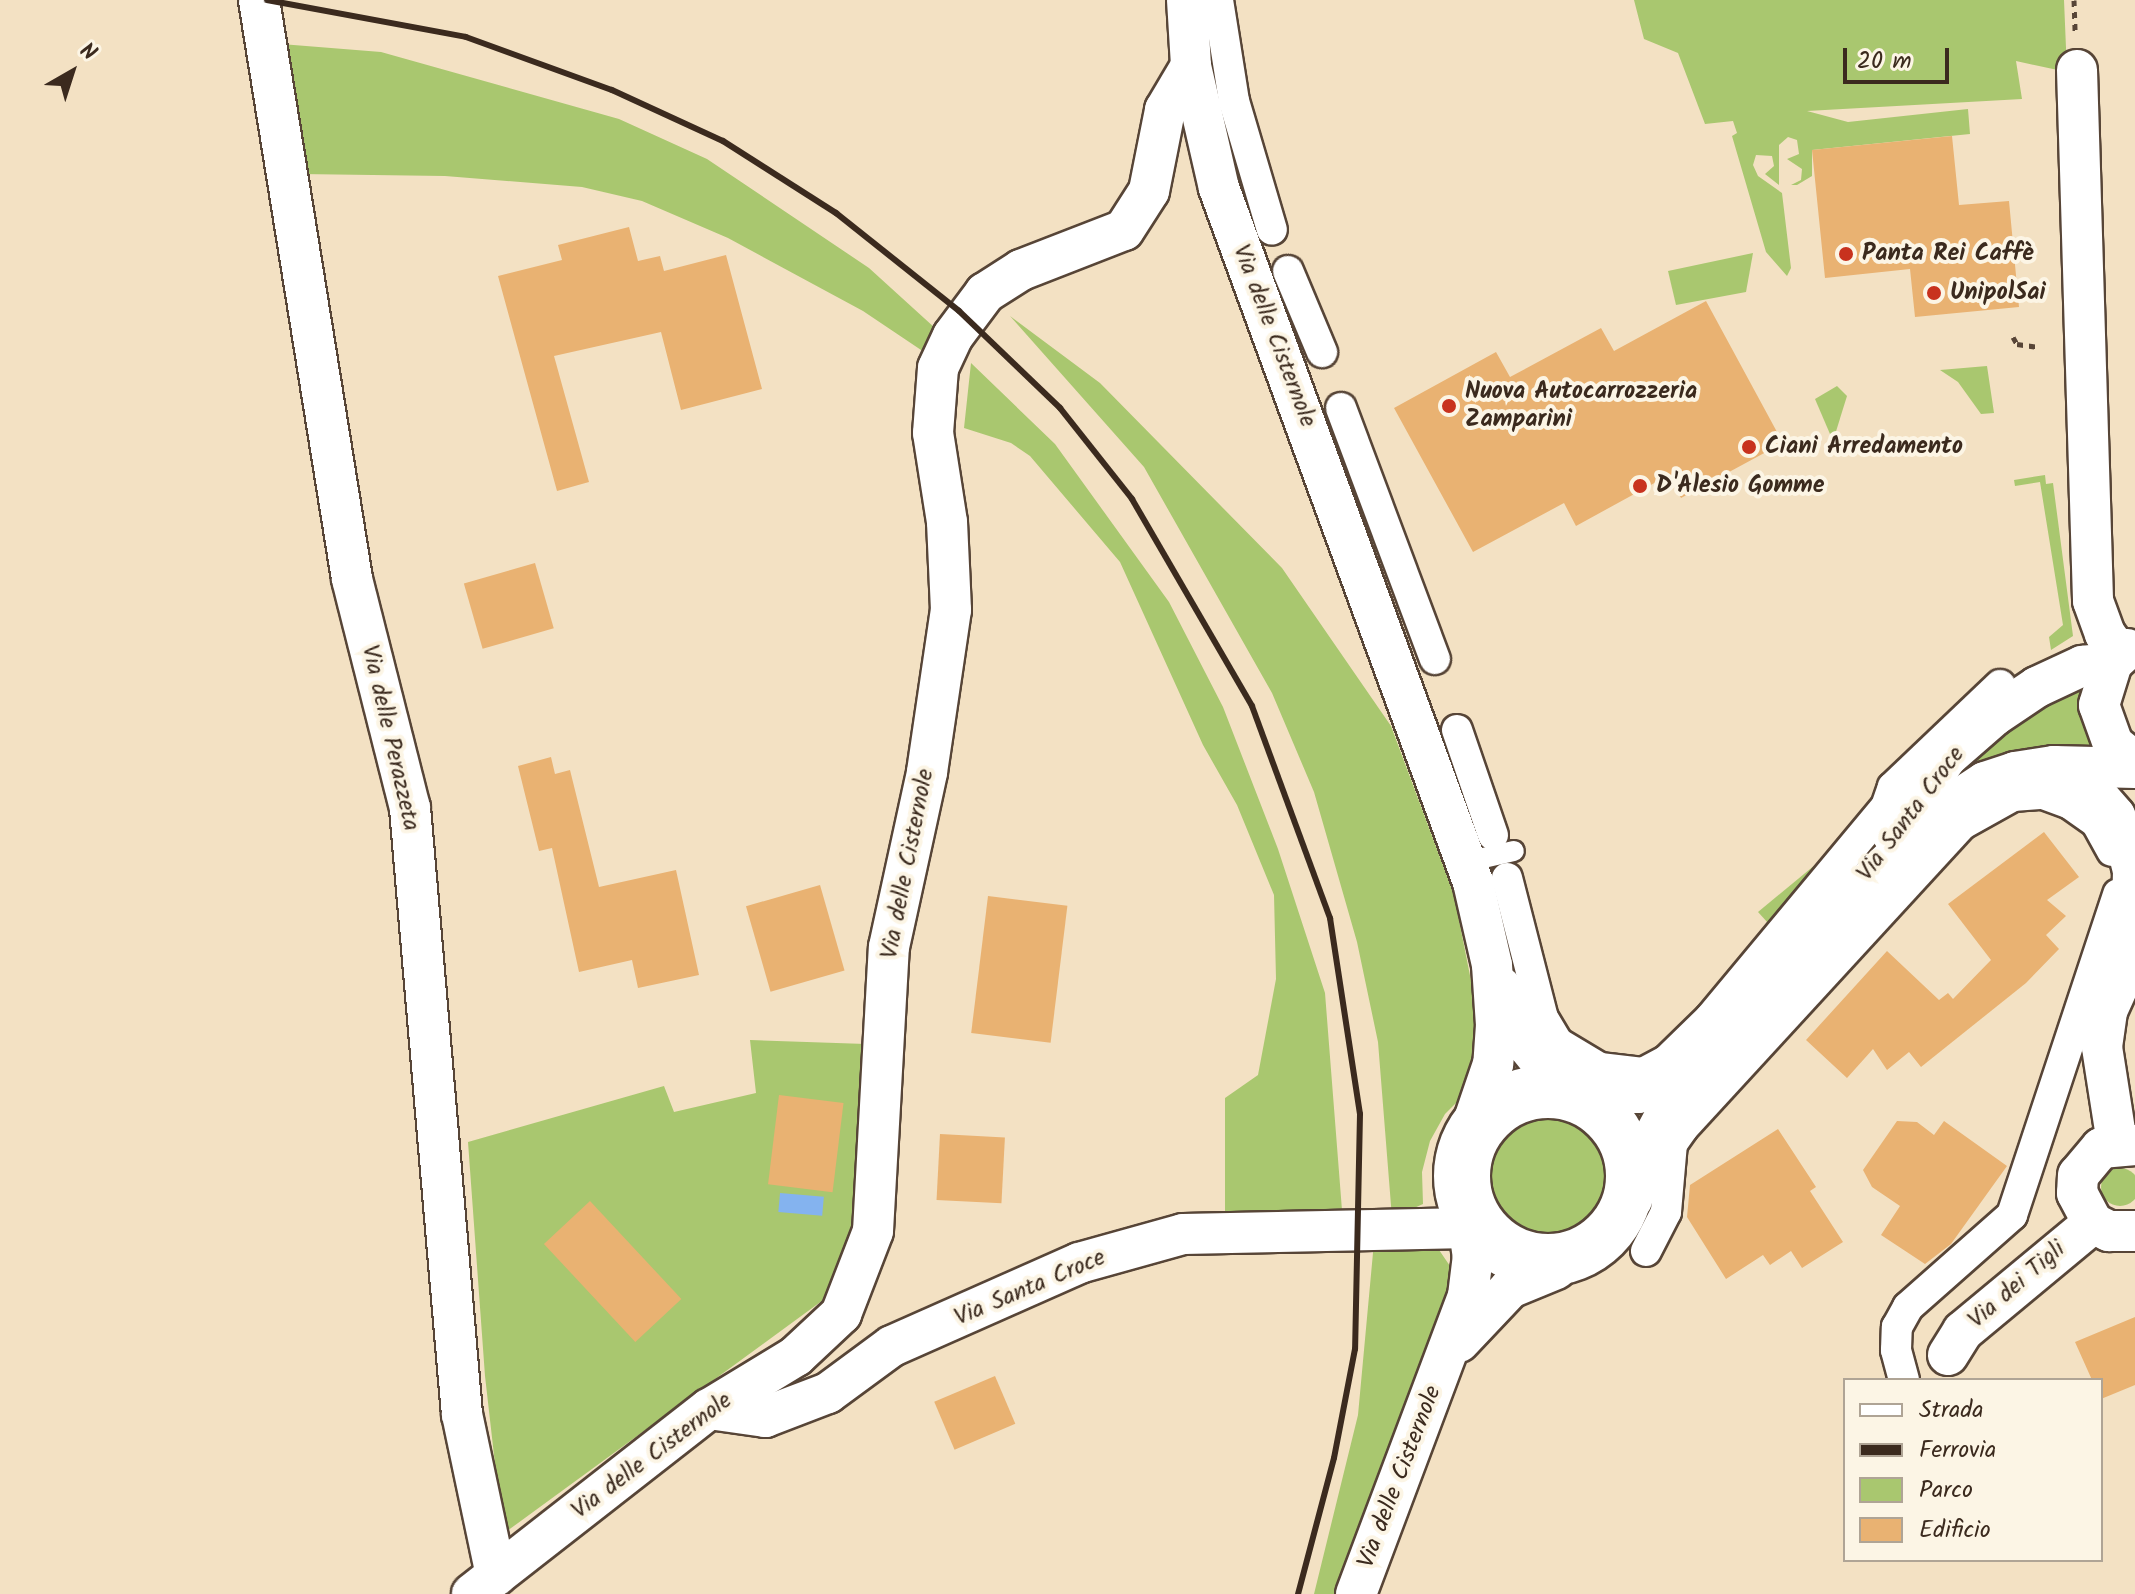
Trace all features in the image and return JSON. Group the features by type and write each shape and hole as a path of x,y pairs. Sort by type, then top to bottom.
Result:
{"street":[{"name":"Via delle Perazzeta","path":"259,0 352,579 410,808 462,1414 484,1585"},
{"name":"Via delle Cisternole","path":"1187,0 1191,66 1219,188 1495,857 1493,1064 1475,1117 1457,1150 1454,1188 1469,1228 1473,1258 1468,1296 1356,1594"},
{"path":"1218,0 1229,79 1272,230"},
{"name":"Via delle Cisternole","path":"484,1585 709,1409 796,1356 841,1314 873,1231 889,947 927,772 951,610 947,522 933,433 938,368 953,336 985,293 1021,270 1124,230 1149,191 1165,110 1191,66"},
{"path":"2077,70 2093,601 2105,634 2122,654 2102,683 2102,725 2113,744 2135,762"},
{"path":"1288,271 1322,352"},
{"path":"1341,408 1435,659"},
{"name":"Via Santa Croce","path":"1842,907 1947,757 2037,687 2082,666 2122,654"},
{"path":"1457,730 1543,1018 1558,1043 1600,1068 1643,1073 1666,1061 1710,1018 1886,807 1893,787 2000,685"},
{"path":"2054,766 2097,795 2115,816 2133,871 2127,966 2107,1011 2102,1047 2126,1144 2101,1148 2078,1175 2077,1193 2093,1223 2109,1231 2135,1231"},
{"name":"Via Santa Croce","path":"1632,1200 1647,1149 1667,1112 1712,1051 1842,907 1944,809 1985,782 2054,766 2135,768"},
{"path":"1646,1251 1666,1212 1672,1144 1683,1128 1963,824 2013,796 2043,794 2070,804 2096,822 2111,848 2119,875 2118,905 2040,1120 2012,1215 1908,1307 1897,1327 1904,1378"},
{"name":"Via delle Cisternole","path":"1445,1360 1510,1288 1579,1251 1594,1252 1620,1225 1632,1200 1634,1168 1629,1144 1611,1116 1549,1072 1527,1045 1492,965"},
{"name":"Via Santa Croce","path":"1475,1117 1520,1089 1638,1093 1669,1083 1712,1051"},
{"path":"1469,1228 1486,1247 1514,1262 1538,1267 1579,1251 1606,1223 1618,1201 1622,1176 1618,1151 1605,1129 1586,1113 1563,1104 1538,1103 1514,1110 1495,1126 1481,1147 1476,1191 1485,1213 1509,1237 1540,1249 1579,1251"},
{"name":"Via dei Tigli","path":"1948,1355 1963,1331 2093,1223"},
{"name":"Via Santa Croce","path":"709,1409 765,1417 828,1393 892,1346 1079,1263 1183,1234 1469,1228"}],"path":[{"path":"2013,337 2017,344 2039,347"}],"green space":[{"path":"1634,0 2064,0 2067,72 2016,61 2022,99 1807,111 1848,122 1968,109 1970,134 1812,150 1812,176 1797,185 1791,185 1801,180 1802,169 1787,159 1799,154 1797,140 1788,137 1779,145 1779,185 1765,174 1774,166 1772,156 1756,155 1753,165 1758,176 1782,193 1791,268 1787,276 1766,252 1732,136 1737,133 1733,121 1705,124 1678,53 1644,39"},
{"path":"281,44 381,52 619,119 707,159 869,268 946,338 930,356 863,311 728,238 642,201 582,187 445,176 300,174"},
{"path":"1753,253 1746,292 1676,305 1668,271"},
{"path":"1010,316 1100,383 1282,568 1391,726 1454,895 1480,1026 1468,1091 1445,1114 1430,1141 1422,1172 1423,1204 1392,1218 1378,1042 1357,942 1314,792 1272,693 1144,467"},
{"path":"971,363 1055,444 1169,602 1223,707 1278,849 1325,993 1343,1223 1225,1221 1225,1098 1258,1075 1276,979 1274,895 1237,805 1203,745 1120,562 1030,456 1011,443 964,428"},
{"path":"1987,366 1994,413 1981,414 1958,382 1940,370"},
{"path":"1837,386 1847,396 1833,441 1815,399"},
{"path":"2045,475 2046,484 2053,483 2073,636 2051,650 2049,637 2063,625 2040,482 2015,486 2014,480"},
{"path":"2085,683 2092,741 2087,749 1958,778 1958,769 1998,731"},
{"path":"1827,855 1779,935 1758,912"},
{"path":"750,1040 866,1044 857,1237 834,1292 503,1534 485,1376 468,1142 664,1086 674,1112 756,1093"},
{"path":"1548,1103 1576,1109 1600,1124 1615,1148 1621,1176 1615,1204 1600,1228 1576,1243 1548,1249 1520,1243 1496,1228 1481,1204 1475,1176 1481,1148 1496,1124 1520,1109"},
{"path":"2113,1169 2127,1169 2136,1178 2136,1196 2127,1205 2113,1205 2102,1194 2102,1180"},
{"path":"1374,1242 1437,1247 1450,1266 1450,1303 1412,1382 1345,1594 1314,1594 1358,1415"}],"water":[{"path":"780,1193 824,1197 822,1216 778,1212"}],"building":[{"path":"1952,136 1959,205 2009,201 2019,307 1915,317 1910,269 1825,278 1812,150"},
{"path":"629,227 638,261 660,256 664,271 726,255 762,389 681,410 661,332 554,356 589,482 557,491 498,276 562,260 558,245"},
{"path":"1706,301 1783,443 1681,498 1669,475 1576,526 1564,503 1473,552 1394,408 1496,352 1510,377 1601,328 1614,351"},
{"path":"535,563 554,628 483,649 464,583"},
{"path":"551,757 555,774 570,770 599,887 676,870 699,975 638,988 632,960 579,972 552,848 539,851 518,766"},
{"path":"2044,832 2079,877 2047,900 2066,916 2046,935 2059,949 2026,983 1921,1067 1909,1052 1887,1070 1873,1049 1847,1078 1806,1040 1887,951 1939,1000 1948,993 1953,999 1991,960 1948,904"},
{"path":"820,885 845,971 771,992 746,906"},
{"path":"988,896 1067,906 1051,1043 971,1033"},
{"path":"779,1095 844,1103 833,1192 768,1184"},
{"path":"1897,1121 1917,1122 1934,1135 1944,1121 2007,1166 1951,1244 1925,1264 1881,1235 1900,1206 1872,1187 1863,1170"},
{"path":"1778,1129 1816,1187 1810,1191 1843,1242 1802,1268 1791,1251 1770,1265 1763,1255 1726,1279 1687,1217 1690,1185"},
{"path":"940,1134 1005,1137 1001,1203 937,1200"},
{"path":"590,1201 681,1299 635,1342 544,1244"},
{"path":"2135,1317 2135,1385 2103,1398 2103,1378 2091,1378 2075,1342"},
{"path":"995,1376 1015,1424 955,1450 934,1402"}],"railway":[{"path":"267,0 466,37 612,90 723,141 836,213 959,311 1060,408 1132,499 1252,706 1330,918 1360,1114 1355,1349 1334,1458 1298,1594"}],"place":[{"name":"Panta Rei Caffè","path":"1846,254"},
{"name":"UnipolSai","path":"1934,293"},
{"name":"Nuova Autocarrozzeria Zamparini","path":"1449,406"},
{"name":"Ciani Arredamento","path":"1749,447"},
{"name":"D'Alesio Gomme","path":"1640,486"}]}
